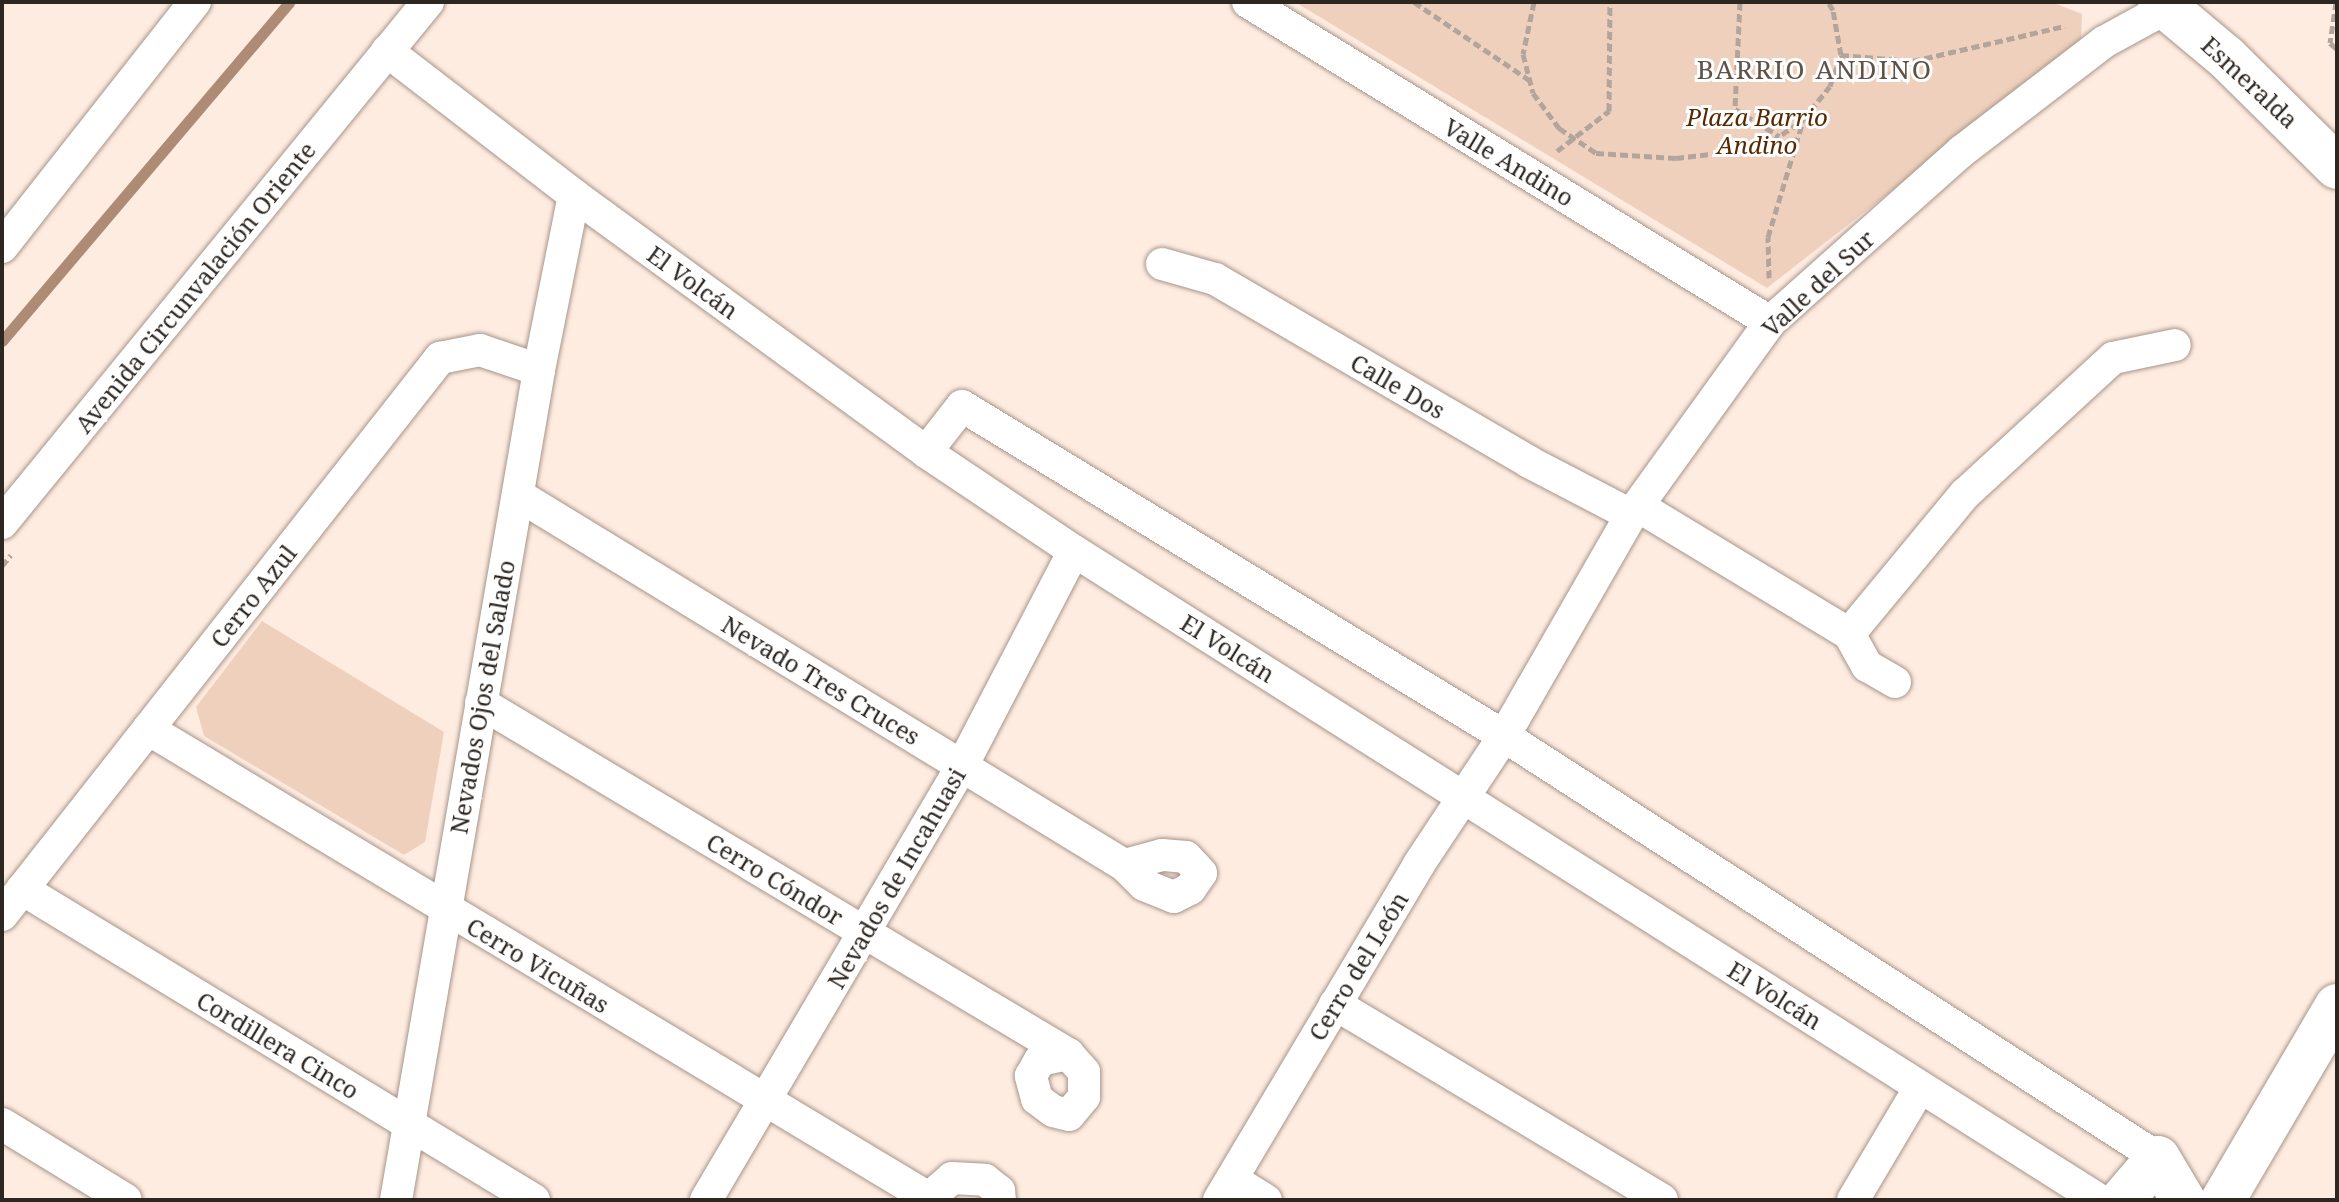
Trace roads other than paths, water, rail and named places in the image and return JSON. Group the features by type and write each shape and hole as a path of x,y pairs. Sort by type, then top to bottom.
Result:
{"street":[{"path":"2,247 195,2"},
{"name":"Avenida Circunvalación Oriente","path":"2,523 428,2"},
{"name":"Valle Andino","path":"1248,2 1770,322"},
{"name":"Valle del Sur","path":"1504,736 1635,510 1770,322 1962,151 2104,42 2169,4"},
{"name":"Esmeralda","path":"2169,4 2337,167"},
{"name":"El Volcán","path":"387,51 574,195 926,452 1074,551 2099,1200"},
{"name":"Nevados Ojos del Salado","path":"396,1200 539,370 574,195"},
{"name":"Calle Dos","path":"1162,264 1215,279 1529,462 1635,510 1849,634"},
{"path":"1895,682 1867,666 1849,634 1965,494 2113,358 2175,345"},
{"name":"Cerro Azul","path":"2,915 440,358 480,350 539,370"},
{"path":"926,452 962,406 1504,736 2158,1158 2183,1200"},
{"name":"Nevado Tres Cruces","path":"518,495 1124,865"},
{"name":"Nevados de Incahuasi","path":"706,1200 962,766 1074,551"},
{"name":"Cerro Cóndor","path":"481,703 1068,1054"},
{"name":"Cerro Vicuñas","path":"148,729 930,1199 952,1178 985,1180 999,1191 1000,1200"},
{"name":"Cerro del León","path":"1225,1190 1462,797 1504,736"},
{"name":"Cordillera Cinco","path":"22,889 534,1200"},
{"path":"1335,1004 1662,1200"},
{"path":"2223,1200 2332,1026"},
{"path":"1853,1200 1920,1087"},
{"path":"2,1124 126,1200"},
{"path":"2122,1200 2158,1158"},
{"path":"1225,1190 1266,1200"}],"waterway":[{"path":"2,341 289,2"}],"district":[{"name":"BARRIO ANDINO","path":"1815,70"}],"park label":[{"name":"Plaza Barrio Andino","path":"1757,131"}]}
